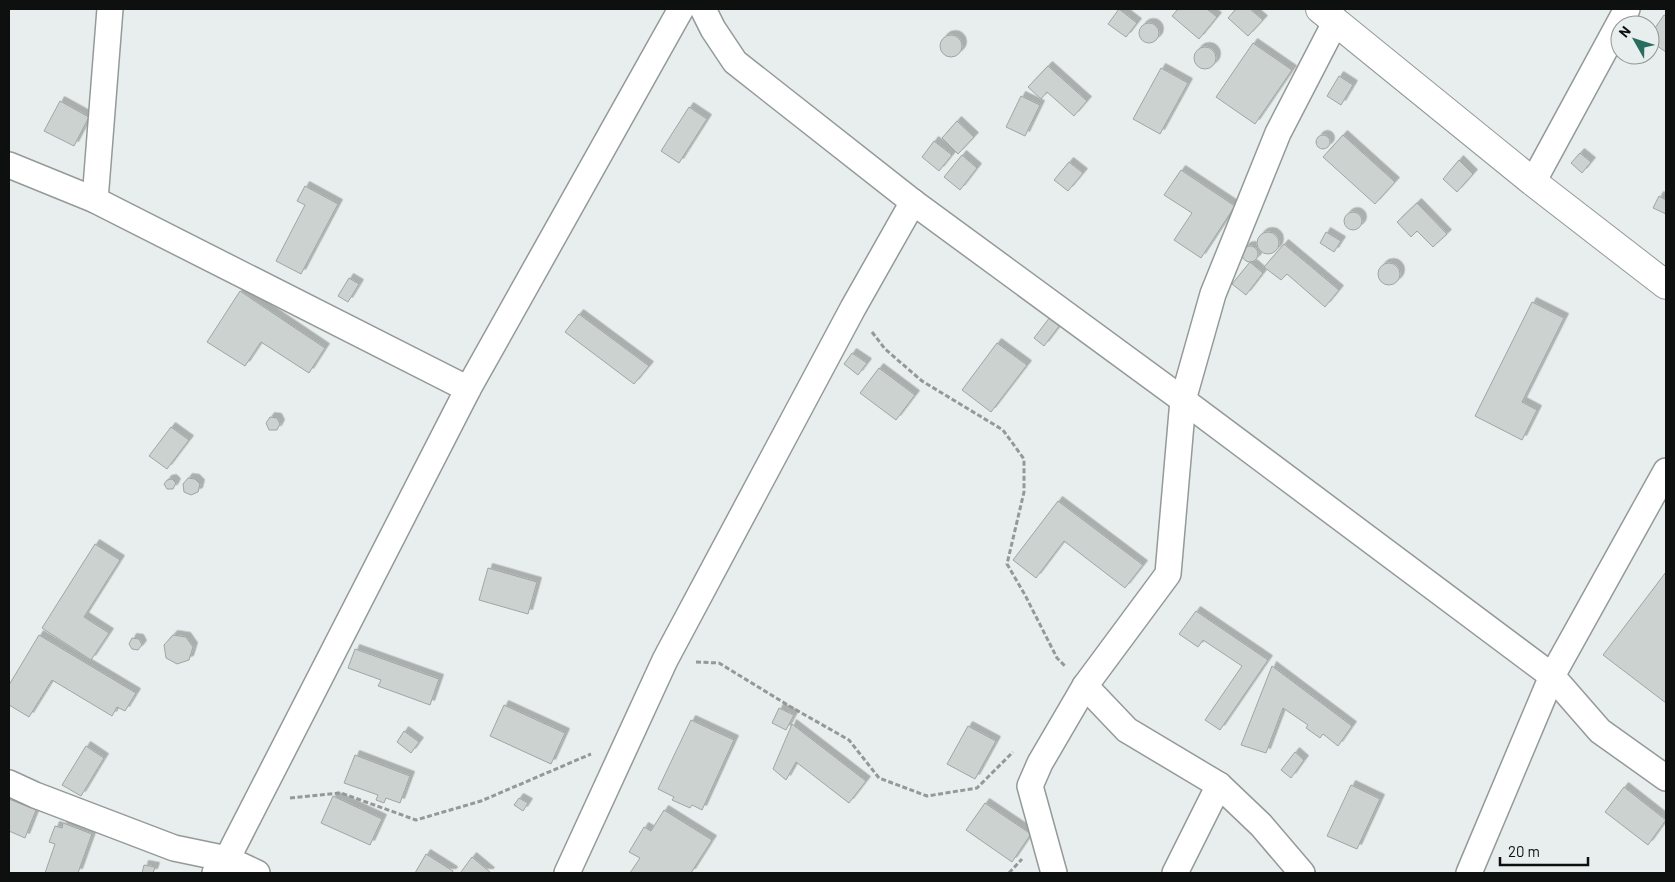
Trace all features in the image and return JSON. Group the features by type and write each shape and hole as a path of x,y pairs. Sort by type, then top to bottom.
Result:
{"street":[{"path":"95,200 110,9"},
{"path":"221,866 257,801 468,389 681,9"},
{"path":"703,9 712,29 735,62 913,202 1552,676 1600,731 1666,778"},
{"path":"1533,182 1627,9"},
{"path":"1054,873 1030,786 1040,763 1085,686 1168,574 1182,400 1213,294 1328,15 1533,182 1666,285"},
{"path":"9,165 95,200 468,389"},
{"path":"567,873 665,660 853,308 913,202"},
{"path":"1469,873 1552,676 1666,472"},
{"path":"1085,686 1127,730 1219,785 1261,825 1302,873"},
{"path":"9,782 35,794 221,866 257,873"},
{"path":"1175,873 1219,785"}],"path":[{"path":"853,308 885,349 922,381 1003,430 1024,459 1024,492 1007,564 1057,658 1085,686"},
{"path":"665,660 719,663 791,708 850,740 879,778 927,796 977,788 1016,749"},
{"path":"257,801 341,793 416,820 481,801 595,752"}],"building":[{"path":"1119,9 1137,23 1126,37 1108,24"},
{"path":"1178,9 1207,9 1217,17 1199,39 1172,16"},
{"path":"1236,9 1250,9 1263,20 1248,36 1228,18"},
{"path":"1664,15 1666,16 1666,52 1660,48 1660,21"},
{"path":"1149,23 1156,26 1159,33 1156,40 1149,43 1142,40 1139,33 1142,26"},
{"path":"951,35 959,38 962,46 959,54 951,57 943,54 940,46 943,38"},
{"path":"1253,43 1292,70 1255,124 1216,97"},
{"path":"1205,47 1213,50 1216,58 1213,66 1205,69 1197,66 1194,58 1197,50"},
{"path":"1048,66 1087,101 1074,116 1047,92 1041,99 1028,87"},
{"path":"1161,68 1188,83 1160,134 1133,119"},
{"path":"1339,76 1353,85 1341,105 1327,96"},
{"path":"1021,96 1040,105 1025,136 1006,127"},
{"path":"60,101 89,117 74,146 44,131"},
{"path":"689,107 707,119 679,163 661,151"},
{"path":"957,121 974,137 958,154 942,138"},
{"path":"1323,135 1328,137 1330,142 1328,147 1323,149 1318,147 1316,142 1318,137"},
{"path":"1343,135 1395,182 1375,204 1323,157"},
{"path":"934,141 952,155 939,171 922,157"},
{"path":"1580,153 1591,162 1582,173 1571,163"},
{"path":"962,155 977,168 960,190 944,177"},
{"path":"1459,160 1473,174 1457,192 1443,179"},
{"path":"1069,162 1083,173 1068,191 1054,180"},
{"path":"1181,170 1235,206 1201,258 1174,240 1192,213 1164,195"},
{"path":"305,186 338,204 301,274 276,261 305,205 297,201"},
{"path":"1659,196 1666,200 1666,214 1653,208"},
{"path":"1417,203 1447,234 1433,247 1417,231 1411,237 1397,222"},
{"path":"1349,212 1357,212 1362,217 1360,228 1349,230 1344,225 1344,217"},
{"path":"1268,232 1276,235 1279,243 1276,251 1268,254 1260,251 1257,243 1260,235"},
{"path":"1326,232 1341,241 1334,252 1320,243"},
{"path":"1284,244 1339,290 1325,307 1287,274 1281,280 1264,267"},
{"path":"1250,246 1256,248 1258,254 1256,260 1250,262 1244,260 1242,254 1244,248"},
{"path":"1250,262 1263,273 1246,295 1232,284"},
{"path":"1389,263 1397,266 1400,274 1397,282 1389,285 1381,282 1378,274 1381,266"},
{"path":"349,278 359,284 348,302 338,296"},
{"path":"240,291 325,348 309,373 261,342 245,366 207,342"},
{"path":"1532,302 1564,318 1522,402 1537,410 1522,440 1475,416"},
{"path":"579,314 649,366 634,384 565,332"},
{"path":"1050,317 1060,325 1044,346 1034,338"},
{"path":"997,343 1027,365 991,412 962,390"},
{"path":"852,353 867,363 858,375 844,364"},
{"path":"879,368 915,395 896,420 860,393"},
{"path":"270,417 277,418 280,424 277,430 269,430 266,423"},
{"path":"171,427 189,440 167,469 149,456"},
{"path":"188,478 195,479 200,484 198,492 191,495 184,492 183,484"},
{"path":"172,479 176,483 173,489 167,489 164,484 167,480"},
{"path":"1058,501 1143,565 1125,588 1064,541 1036,578 1013,560"},
{"path":"95,544 120,560 84,617 109,633 91,660 42,628"},
{"path":"488,568 537,582 528,614 479,600"},
{"path":"1666,572 1666,703 1603,655"},
{"path":"1196,611 1268,660 1220,730 1205,720 1242,666 1203,640 1198,647 1179,634"},
{"path":"39,635 136,693 125,711 117,707 112,716 52,680 29,717 9,705 9,685"},
{"path":"173,635 186,637 193,647 189,660 177,664 166,658 164,645"},
{"path":"132,638 139,639 142,645 138,650 132,649 129,644"},
{"path":"355,649 439,679 430,705 378,686 381,680 348,668"},
{"path":"1272,666 1352,726 1338,746 1323,734 1320,738 1306,728 1308,725 1283,708 1266,753 1241,745"},
{"path":"504,705 565,733 551,764 490,736"},
{"path":"779,708 794,715 786,730 772,723"},
{"path":"691,720 734,740 702,810 692,805 690,808 672,800 674,797 658,789"},
{"path":"792,724 866,781 849,803 796,762 786,780 773,769"},
{"path":"968,726 996,741 975,779 947,764"},
{"path":"404,731 419,742 411,753 397,742"},
{"path":"86,746 104,758 81,796 62,785"},
{"path":"1295,752 1304,760 1291,778 1281,770"},
{"path":"355,755 410,776 400,803 386,798 384,803 376,800 378,795 344,783"},
{"path":"1351,785 1380,799 1357,849 1327,836"},
{"path":"1624,787 1666,820 1648,845 1605,812"},
{"path":"333,796 382,819 370,845 321,823"},
{"path":"519,798 528,803 523,811 514,805"},
{"path":"9,799 36,810 25,838 9,831"},
{"path":"985,803 1031,834 1012,862 966,830"},
{"path":"664,810 712,840 691,873 630,873 640,858 629,852 644,827 651,831"},
{"path":"63,823 92,834 78,873 45,873 55,844 49,842 55,826 62,828"},
{"path":"426,854 453,871 452,873 415,873"},
{"path":"472,857 490,872 461,872"},
{"path":"144,865 155,867 153,873 142,873"}]}
